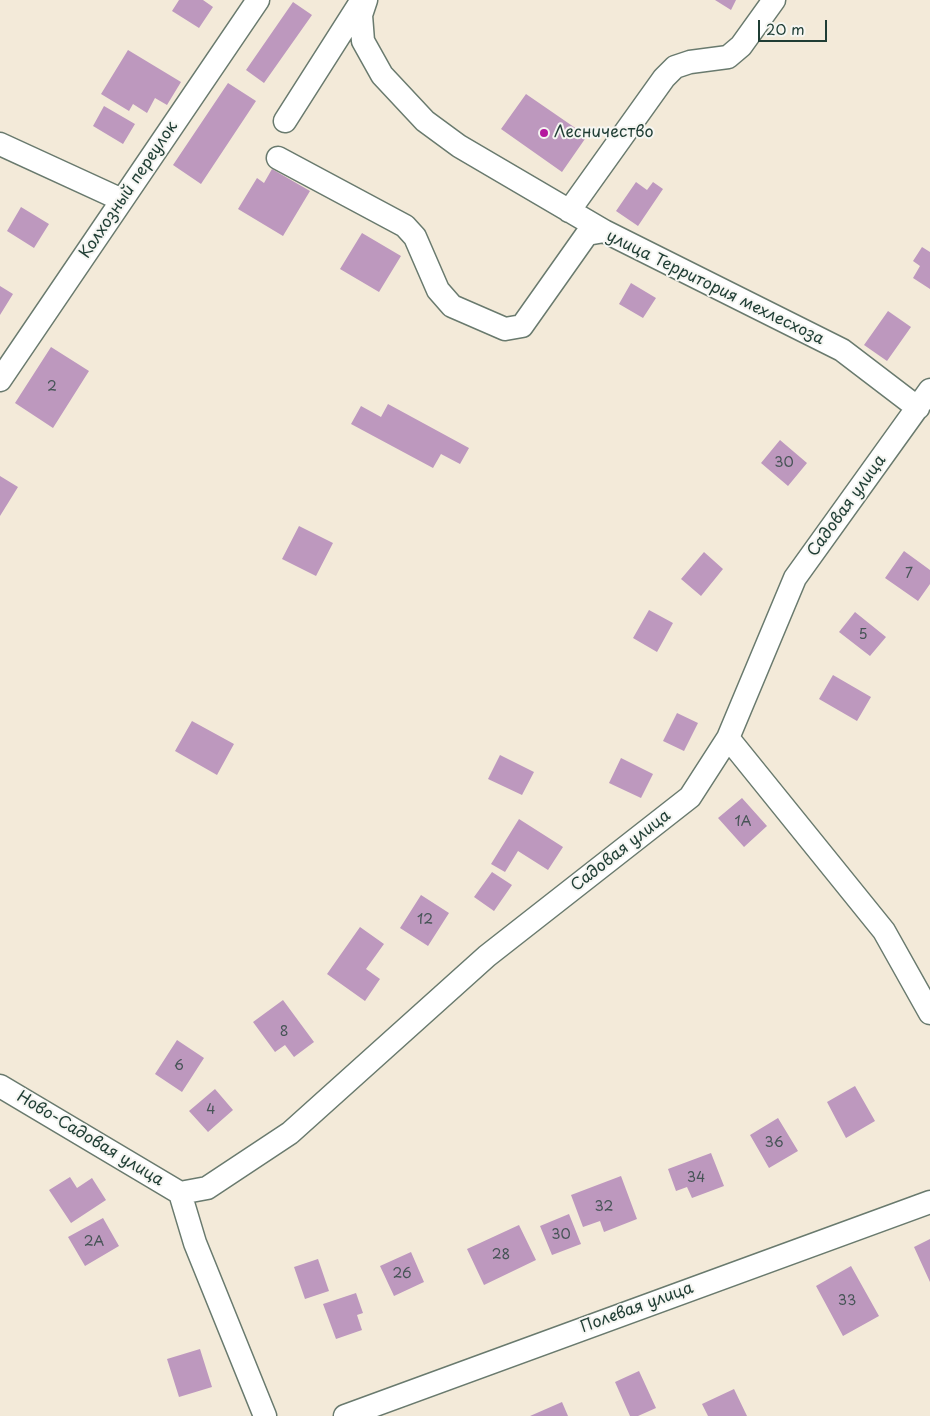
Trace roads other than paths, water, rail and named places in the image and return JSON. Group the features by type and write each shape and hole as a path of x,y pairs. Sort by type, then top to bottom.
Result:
{"street":[{"name":"Колхозный переулок","path":"2,374 258,0"},
{"path":"285,121 362,0"},
{"path":"366,0 361,15 363,41 382,76 426,121 459,146 604,231"},
{"path":"569,211 664,78 675,67 682,64 728,56 741,46 774,0"},
{"path":"0,144 122,200"},
{"name":"улица Территория мехлесхоза","path":"278,158 405,226 415,237 438,290 452,306 505,329 522,326 587,234 604,231 842,350 924,399"},
{"name":"Садовая улица","path":"180,1192 208,1188 290,1133 487,956 690,797 728,738 795,578 924,399"},
{"path":"728,738 884,931 930,1013"},
{"name":"Ново-Садовая улица","path":"0,1086 180,1192"},
{"path":"180,1192 195,1243 265,1416"},
{"name":"Полевая улица","path":"345,1416 930,1202"}],"place":[{"name":"Лесничество","path":"544,133"}]}
